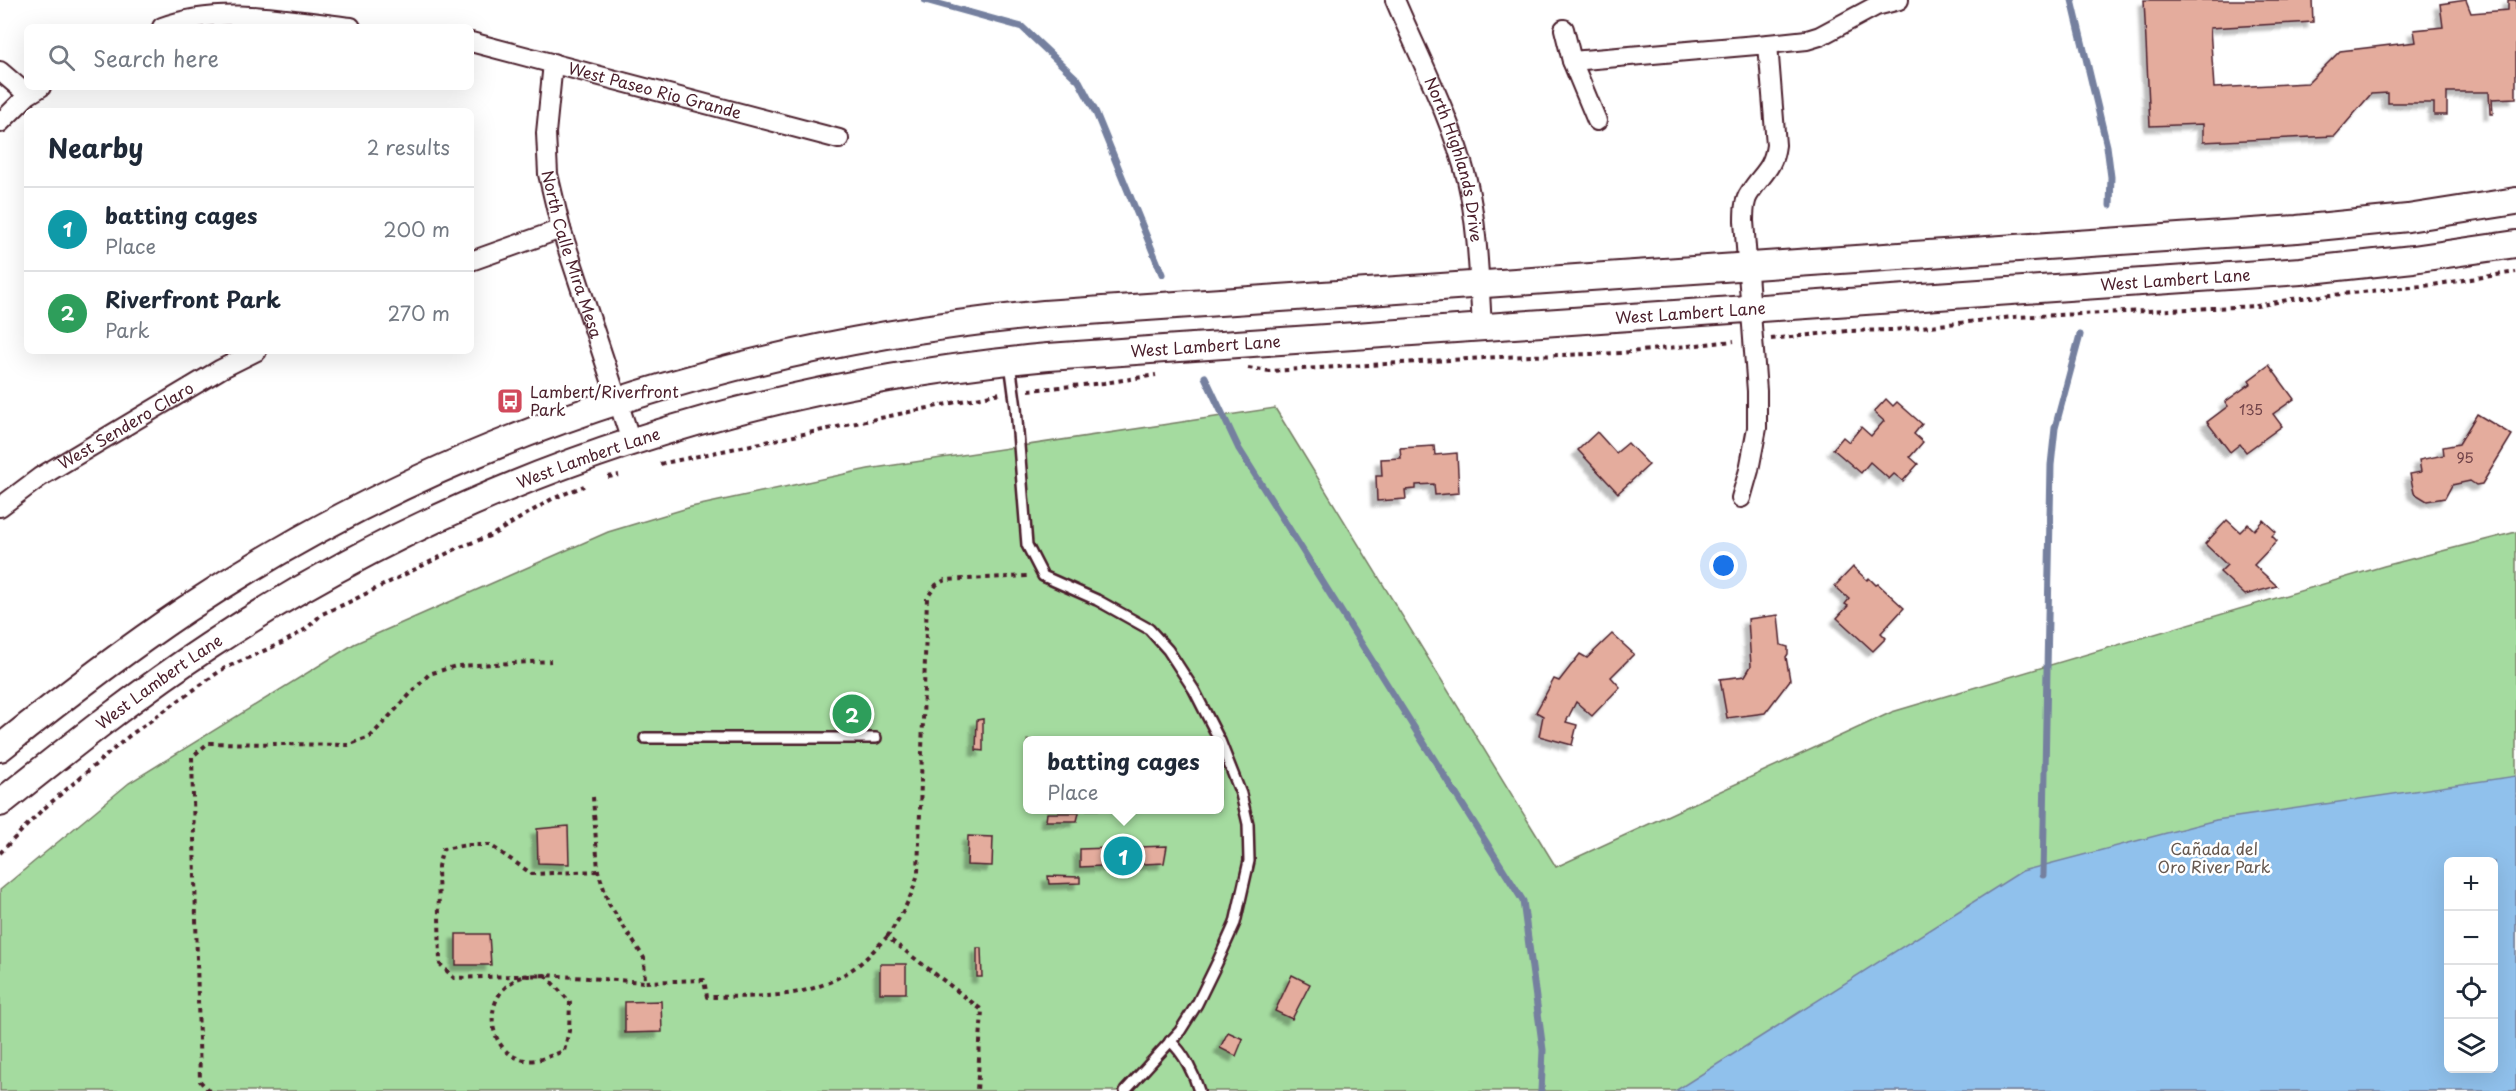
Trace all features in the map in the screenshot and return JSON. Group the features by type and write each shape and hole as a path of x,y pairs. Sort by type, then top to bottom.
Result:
{"main road":[{"path":"0,748 108,665 187,609 317,530 463,458 563,418 722,369 778,356 886,334 1055,313 2297,229 2408,218 2516,201"},
{"name":"West Lambert Lane","path":"0,803 165,676 292,594 383,544 456,508 523,480 631,441 696,421 799,395 903,375 1010,361 2301,271 2412,260 2516,244"}],"street":[{"name":"North Highlands Drive","path":"1395,0 1455,142 1467,182 1482,327"},
{"path":"1572,61 1768,44 1820,36 1876,6 1899,0"},
{"path":"170,24 181,20 254,15 327,24"},
{"path":"1564,29 1572,61 1597,121"},
{"name":"West Paseo Rio Grande","path":"474,43 839,139"},
{"path":"1740,498 1749,470 1757,428 1745,207 1748,195 1769,170 1774,159 1776,145 1768,44"},
{"name":"North Calle Mira Mesa","path":"553,63 546,153 561,229 631,441"},
{"path":"0,71 24,85"},
{"path":"0,123 34,91"},
{"path":"474,260 561,229"},
{"name":"West Sendero Claro","path":"0,507 40,477 220,369 251,354"}],"lane":[{"path":"1010,361 1027,545 1043,576 1097,600 1149,629 1168,650 1194,690 1217,736"},
{"path":"645,738 876,738"},
{"path":"1125,1091 1180,1030 1197,1004 1234,922 1249,861 1248,824 1241,794 1224,751"},
{"path":"1170,1041 1188,1066 1199,1091"}],"path":[{"path":"1782,337 1848,331 1893,330 2014,317 2257,306 2292,299 2423,286 2516,272"},
{"path":"1245,368 1270,371 1500,357 1622,353 1724,342"},
{"path":"1029,390 1166,374"},
{"path":"660,464 1000,393"},
{"path":"605,478 619,475"},
{"path":"0,853 41,811 129,736 223,669 286,641 332,608 345,604 458,548 492,535 552,499 594,482"},
{"path":"598,871 532,874 490,845 467,845 443,849 438,866 440,964 454,978 545,975 645,982 704,980 706,997 784,996 824,986 858,965 887,937 907,907 914,892 918,873 927,598 936,585 945,580 1043,576"},
{"path":"209,1091 200,1081 192,757 208,743 348,745 370,737 429,674 456,666 550,661"},
{"path":"593,797 598,871 609,904 644,958 645,982"},
{"path":"887,937 982,1010 977,1091"},
{"path":"545,975 570,1002 569,1031 564,1051 536,1060 516,1057 499,1043 491,1022 496,998 504,987 523,977 545,975"}],"green space":[{"name":"Cañada del Oro River Park","path":"1275,408 1556,867 1892,712 2384,566 2516,532 2516,1091 0,1091 0,890 129,783 354,644 608,532 691,507 868,469"}],"water":[{"path":"2516,776 2516,1091 1675,1091 2022,871 2216,820"}],"building":[{"path":"2144,0 2312,0 2313,22 2210,28 2214,88 2308,83 2340,51 2416,42 2414,30 2443,27 2440,4 2466,0 2471,13 2508,10 2508,0 2516,0 2516,98 2492,99 2493,114 2490,114 2489,92 2447,92 2447,115 2434,115 2434,103 2388,103 2388,93 2371,94 2335,136 2203,142 2203,124 2150,126"},
{"path":"2269,365 2294,399 2273,414 2282,426 2246,452 2240,444 2230,452 2207,422 2228,406 2225,402 2251,383 2249,380"},
{"path":"1886,399 1893,406 1897,402 1922,424 1914,434 1923,442 1910,457 1918,464 1903,481 1894,474 1889,479 1870,462 1861,473 1833,449 1843,437 1849,442 1861,427 1871,436 1884,421 1874,412"},
{"path":"2477,414 2512,435 2482,484 2476,485 2470,481 2452,485 2445,498 2427,501 2414,493 2410,474 2421,472 2419,460 2444,455 2443,447 2459,444"},
{"path":"1597,432 1616,453 1628,443 1649,465 1618,493 1578,450"},
{"path":"1434,446 1435,455 1457,453 1459,493 1435,495 1434,484 1416,485 1416,489 1405,490 1406,499 1377,501 1376,476 1382,476 1381,459 1401,458 1400,448"},
{"path":"2227,520 2240,532 2248,524 2254,530 2263,520 2276,532 2272,536 2277,541 2254,565 2277,586 2245,595 2220,572 2227,565 2205,544"},
{"path":"1853,567 1867,580 1869,578 1876,585 1878,584 1904,608 1881,633 1886,638 1873,651 1837,618 1848,606 1845,604 1849,599 1835,586"},
{"path":"1778,615 1781,645 1788,647 1786,657 1790,680 1765,713 1727,718 1720,679 1745,676 1751,666 1748,619"},
{"path":"1612,634 1634,654 1611,677 1620,687 1592,716 1576,702 1566,722 1577,725 1572,745 1539,736 1543,716 1536,712 1554,679 1559,681 1580,654 1587,658"},
{"path":"983,719 983,751 976,750 977,720"},
{"path":"1047,814 1079,814 1077,821 1046,821"},
{"path":"568,826 569,864 538,863 537,829"},
{"path":"968,836 993,837 992,866 967,865"},
{"path":"1167,846 1164,863 1080,867 1080,849"},
{"path":"1048,876 1080,877 1080,883 1049,884"},
{"path":"456,934 489,934 491,965 456,965"},
{"path":"977,948 981,948 982,977 977,977"},
{"path":"880,964 906,964 906,993 880,993"},
{"path":"1292,975 1310,984 1292,1019 1275,1011"},
{"path":"661,1001 662,1032 625,1033 625,1002"},
{"path":"1228,1032 1243,1039 1236,1056 1220,1048"}],"waterway":[{"path":"925,0 1022,27 1079,81 1096,113 1162,274"},
{"path":"2072,0 2107,146 2111,177 2110,205"},
{"path":"2043,875 2051,465 2055,428 2080,335"},
{"path":"1205,377 1239,449 1523,901 1543,1050 1541,1091"}],"place":[{"name":"Lambert/Riverfront Park","path":"510,401"},
{"name":"Riverfront Park","path":"852,714"},
{"name":"batting cages","path":"1123,856"}]}
